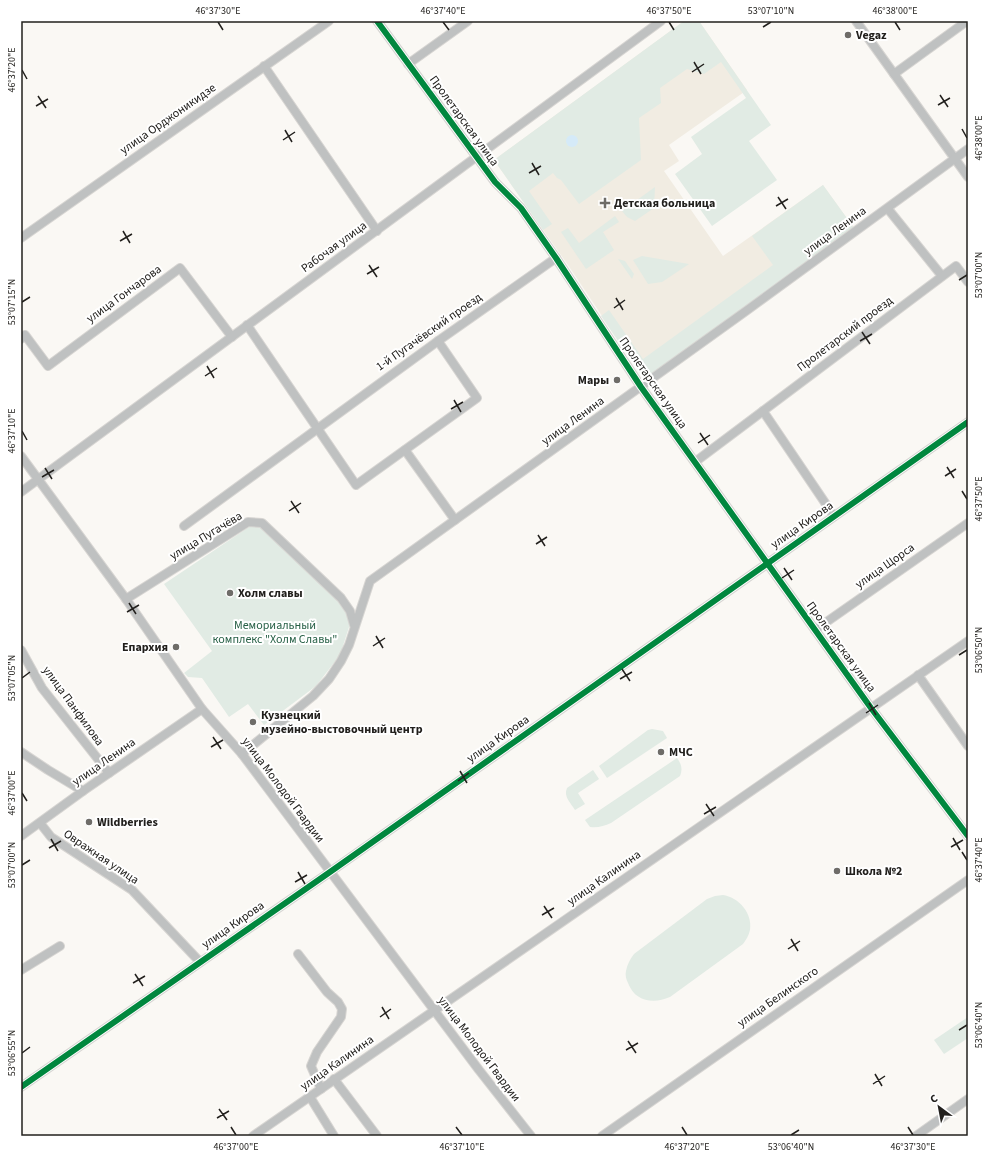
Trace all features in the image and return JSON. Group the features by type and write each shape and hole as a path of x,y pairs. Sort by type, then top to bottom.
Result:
{"street":[{"name":"улица Орджоникидзе","path":"21,238 329,21"},
{"name":"Пролетарская улица","path":"377,21 495,182 521,208 556,258 641,387 815,630 968,836"},
{"path":"408,64 468,21"},
{"name":"Рабочая улица","path":"21,492 661,21"},
{"path":"856,21 968,177"},
{"path":"894,74 967,21"},
{"path":"264,66 377,231"},
{"name":"улица Ленина","path":"242,754 313,696 329,679 341,661 349,645 354,625 370,581 641,387 968,149"},
{"path":"888,208 942,276"},
{"name":"1-й Пугачёвский проезд","path":"184,526 317,428 556,258"},
{"name":"Пролетарский проезд","path":"695,462 956,266 968,282"},
{"name":"улица Гончарова","path":"21,339 25,335 48,366 180,268 232,336"},
{"path":"247,325 356,485 477,398 438,341"},
{"path":"763,411 834,516"},
{"name":"улица Кирова","path":"21,1087 330,872 968,422"},
{"path":"405,450 455,520"},
{"name":"улица Молодой Гвардии","path":"21,456 126,600 202,709 242,754 479,1070 531,1136"},
{"name":"улица Пугачёва","path":"126,600 248,522 262,523 341,598 350,610 354,625"},
{"name":"улица Щорса","path":"815,630 968,523"},
{"name":"улица Калинина","path":"253,1136 968,641"},
{"name":"улица Панфилова","path":"21,650 42,688 109,774"},
{"path":"918,675 968,746"},
{"name":"улица Ленина","path":"21,836 83,791 202,709"},
{"path":"21,752 83,791"},
{"name":"Овражная улица","path":"40,823 51,837 132,890 200,962"},
{"name":"улица Белинского","path":"602,1136 968,880"},
{"path":"21,970 60,946"},
{"path":"298,954 327,992 338,1002 342,1009 341,1017 316,1052 311,1066 321,1089"},
{"path":"334,1079 377,1136"},
{"path":"310,1096 334,1136"},
{"path":"916,1136 968,1099"}],"shaded area":[{"name":"Детская больница","path":"684,21 699,21 747,90 669,145 679,161 664,171 723,256 823,185 854,228 644,379 570,268 494,160"}],"green space":[{"path":"684,21 699,21 771,125 749,141 777,180 712,226 675,174 702,154 691,137 746,98 721,62 704,74 687,69 660,88 661,103 639,118 641,160 579,204 561,180 553,173 529,191 552,224 543,230 494,160"},
{"path":"823,185 854,228 644,379 601,316 609,310 643,359 773,265 752,236"},
{"path":"655,187 654,208 635,221 627,217 622,211"},
{"path":"615,216 619,222 603,232 614,250 586,269 561,232 568,228 579,243"},
{"path":"642,256 689,264 662,282 648,284 633,260"},
{"path":"618,259 625,261 634,274 632,279"},
{"name":"Мемориальный комплекс \"Холм Славы\"","path":"249,527 260,527 336,599 346,613 350,624 340,655 316,686 264,725 248,704 229,717 202,678 188,677 184,673 212,651 164,584"},
{"path":"652,729 663,731 667,738 607,778 599,766 648,730"},
{"path":"677,758 681,766 680,776 611,823 590,827 585,820"},
{"path":"593,770 599,779 578,793 585,804 575,810 568,800 566,794 567,788"},
{"path":"723,895 729,896 739,902 747,912 750,930 743,944 670,997 652,1001 640,998 635,994 626,978 626,969 634,954 707,899"},
{"path":"968,1017 968,1038 944,1054 934,1040"}],"water":[{"path":"572,135 576,137 578,141 576,145 572,147 568,145 566,141 568,137"}],"cycle path":[{"path":"377,21 495,182 521,208 556,258 641,387 871,708 968,836"},
{"path":"21,1087 330,872 968,422"}],"place":[{"name":"Vegaz","path":"848,35"},
{"name":"Детская больница","path":"605,203"},
{"name":"Мары","path":"617,380"},
{"name":"Холм славы","path":"230,593"},
{"name":"Епархия","path":"176,647"},
{"name":"Кузнецкий музейно-выстовочный центр","path":"253,722"},
{"name":"МЧС","path":"661,752"},
{"name":"Wildberries","path":"89,822"},
{"name":"Школа №2","path":"837,871"}]}
